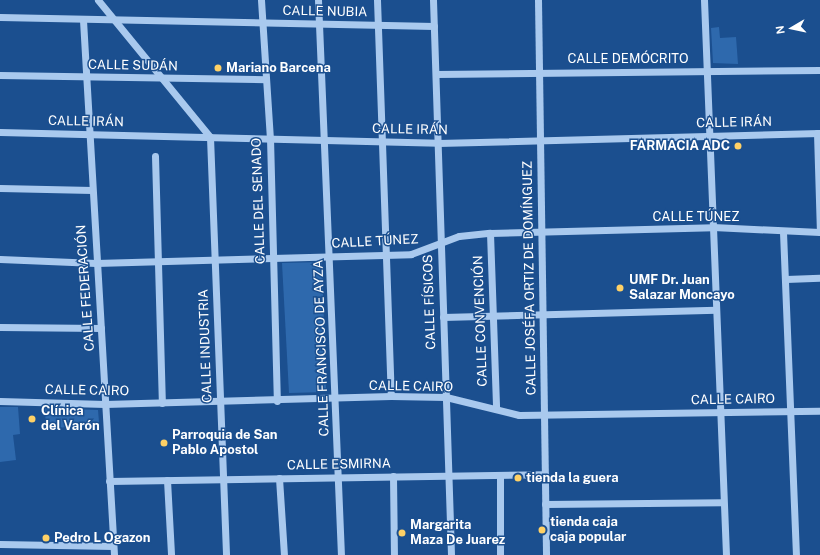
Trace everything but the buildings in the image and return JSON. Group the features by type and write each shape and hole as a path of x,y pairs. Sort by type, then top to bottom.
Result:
{"street":[{"path":"98,0 210,137"},
{"name":"CALLE DEL SENADO","path":"261,0 270,138 277,401"},
{"name":"CALLE FRANCISCO DE AYZA","path":"318,0 326,140 341,555"},
{"path":"376,0 391,396"},
{"name":"CALLE FÍSICOS","path":"433,0 451,555"},
{"name":"CALLE JOSÉFA ORTIZ DE DOMÍNGUEZ","path":"538,0 546,555"},
{"path":"704,0 726,555"},
{"name":"CALLE NUBIA","path":"0,17 82,20 434,26"},
{"name":"CALLE FEDERACIÓN","path":"82,20 114,555"},
{"name":"CALLE DEMÓCRITO","path":"436,74 539,71 820,70"},
{"name":"CALLE SUDÁN","path":"0,75 266,79"},
{"name":"CALLE IRÁN","path":"0,132 438,143 818,133"},
{"path":"818,133 820,232"},
{"name":"CALLE INDUSTRIA","path":"210,137 226,555"},
{"path":"155,156 162,403"},
{"path":"0,188 92,190"},
{"name":"CALLE TÚNEZ","path":"0,258 96,263 385,255 419,253 459,236 490,233 713,227 783,232 820,232"},
{"path":"783,232 792,412 796,555"},
{"name":"CALLE CONVENCIÓN","path":"490,233 496,409"},
{"path":"786,279 820,278"},
{"path":"443,317 716,310"},
{"path":"0,327 101,328"},
{"name":"CALLE CAIRO","path":"0,401 105,404 277,401 391,396 446,397 496,409 544,415 820,411"},
{"name":"CALLE ESMIRNA","path":"109,481 545,474"},
{"path":"500,475 500,555"},
{"path":"393,476 394,555"},
{"path":"279,478 284,555"},
{"path":"167,480 171,555"},
{"path":"545,504 723,502"},
{"path":"0,544 113,546"}],"shaded area":[{"path":"719,27 720,38 736,37 738,64 713,63 711,28"},
{"path":"322,262 326,392 289,393 282,263"},
{"path":"0,407 18,407 20,434 13,435 16,460 0,462"},
{"path":"45,408 98,410 99,422 46,430"}],"place":[{"name":"Mariano Barcena","path":"218,68"},
{"name":"FARMACIA ADC","path":"738,146"},
{"name":"UMF Dr. Juan Salazar Moncayo","path":"620,288"},
{"name":"Clínica del Varón","path":"32,419"},
{"name":"Parroquia de San Pablo Apostol","path":"164,443"},
{"name":"tienda la guera","path":"518,478"},
{"name":"tienda caja caja popular","path":"542,530"},
{"name":"Margarita Maza De Juarez","path":"402,533"},
{"name":"Pedro L Ogazon","path":"46,538"}]}
